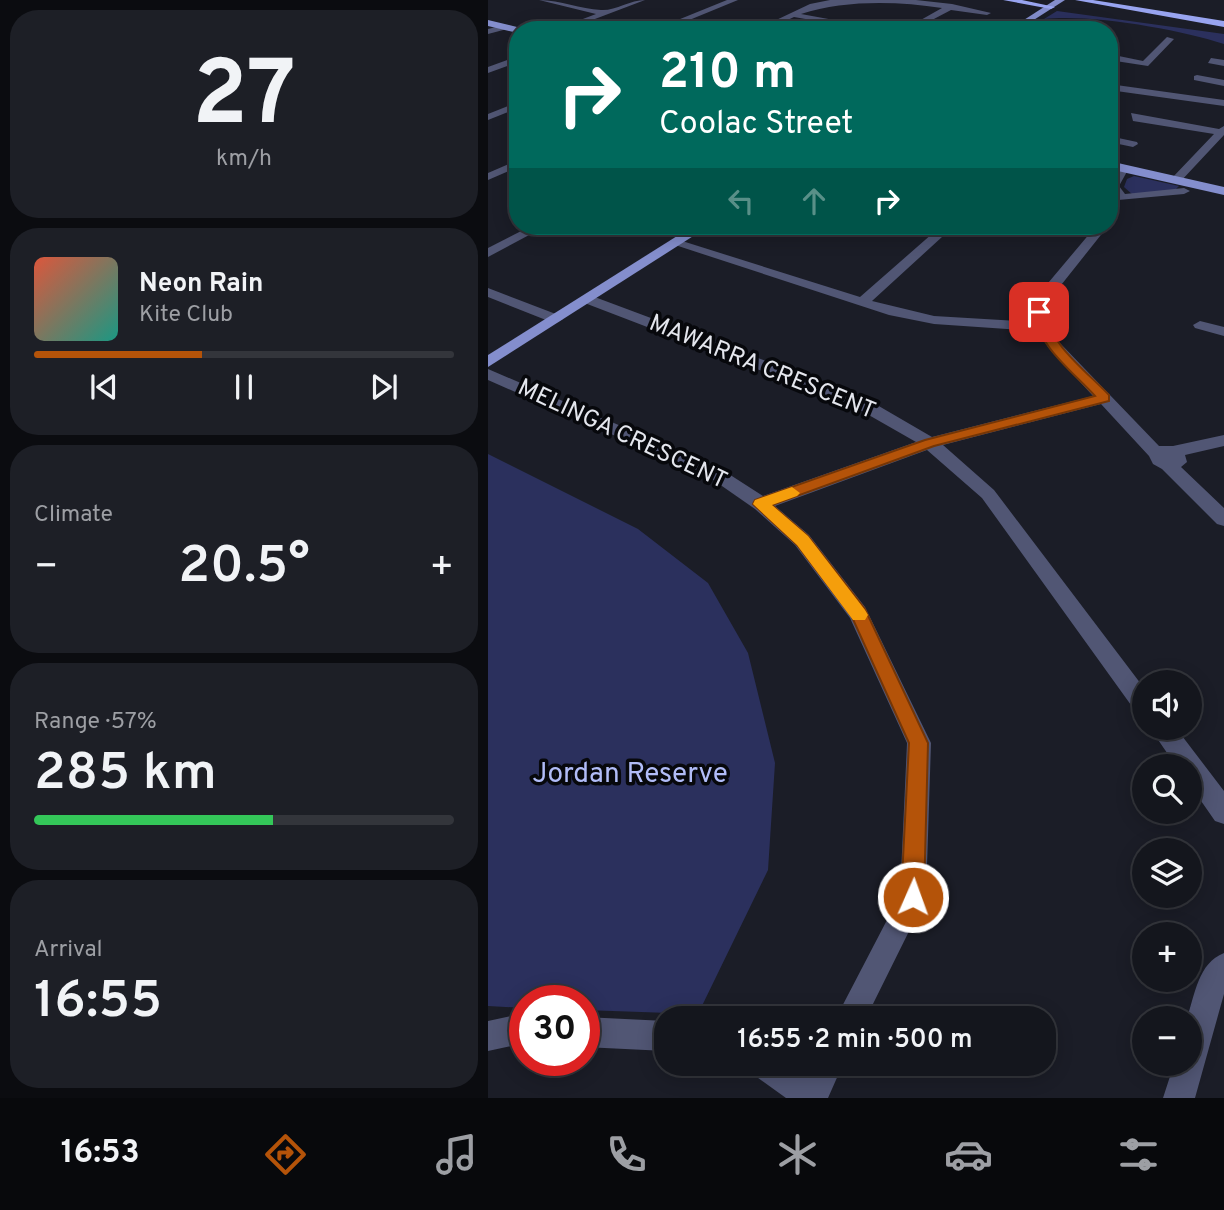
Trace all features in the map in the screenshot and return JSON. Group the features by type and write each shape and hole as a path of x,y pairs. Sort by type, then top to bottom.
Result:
{"highway":[{"path":"1007,0 1052,3"},
{"path":"1007,0 1027,8 1025,18"},
{"path":"1079,0 1224,24"},
{"path":"1117,0 1224,18"}],"main road":[{"path":"1022,21 1052,3"},
{"path":"1025,21 1052,3"},
{"path":"488,23 509,28"},
{"path":"1118,167 1224,191"},
{"path":"488,362 688,235"}],"street":[{"path":"543,0 605,13"},
{"path":"583,21 641,0"},
{"path":"680,21 734,0"},
{"path":"779,21 832,1 902,0 987,13"},
{"path":"924,21 952,6"},
{"path":"793,15 826,21"},
{"path":"488,32 504,27"},
{"path":"1118,59 1145,64 1170,39"},
{"path":"1210,60 1224,63"},
{"path":"488,70 509,62"},
{"path":"1197,78 1224,83"},
{"path":"1118,89 1224,103"},
{"path":"488,117 509,109"},
{"path":"1134,115 1136,119 1222,130"},
{"path":"1122,198 1182,181 1222,130"},
{"path":"1118,141 1133,144"},
{"path":"488,177 509,167"},
{"path":"1118,205 1125,195 1121,183 1128,169"},
{"path":"488,253 523,235"},
{"path":"862,303 938,235"},
{"path":"1095,235 1043,298 1039,312 1041,327 1104,398 1134,428 1170,457 1195,489 1224,519"},
{"path":"675,243 862,303 934,320 1041,327"},
{"path":"488,292 556,319"},
{"name":"MAWARRA CRESCENT","path":"587,299 859,402 930,443 988,494 1132,689"},
{"path":"1200,325 1224,332"},
{"name":"MELINGA CRESCENT","path":"488,373 715,473 761,504 802,540 858,613 919,743 913,897 857,1006"},
{"path":"761,504 930,443 1104,398"},
{"path":"1170,457 1224,440"},
{"path":"1171,740 1224,812"},
{"path":"1202,1016 1212,981 1224,967"},
{"path":"488,1036 509,1031"},
{"path":"600,1033 654,1035"},
{"path":"781,1076 811,1098 822,1076"},
{"path":"1179,1098 1185,1076"}],"green space":[{"path":"1057,11 1224,34 1224,44 1184,33 1118,21 1044,19"},
{"path":"1134,176 1179,186 1175,190 1133,195 1124,187 1127,179"},
{"name":"Jordan Reserve","path":"488,454 638,529 708,583 748,653 775,763 768,870 702,1006 654,1006 654,1012 600,1011 600,985 509,985 509,1007 488,1006"}],"slow traffic":[{"path":"792,493 761,504 802,540 859,615"}],"route":[{"path":"913,897 919,743 858,613 802,540 761,504 930,443 1104,398 1053,344 1041,327 1039,312"}]}
